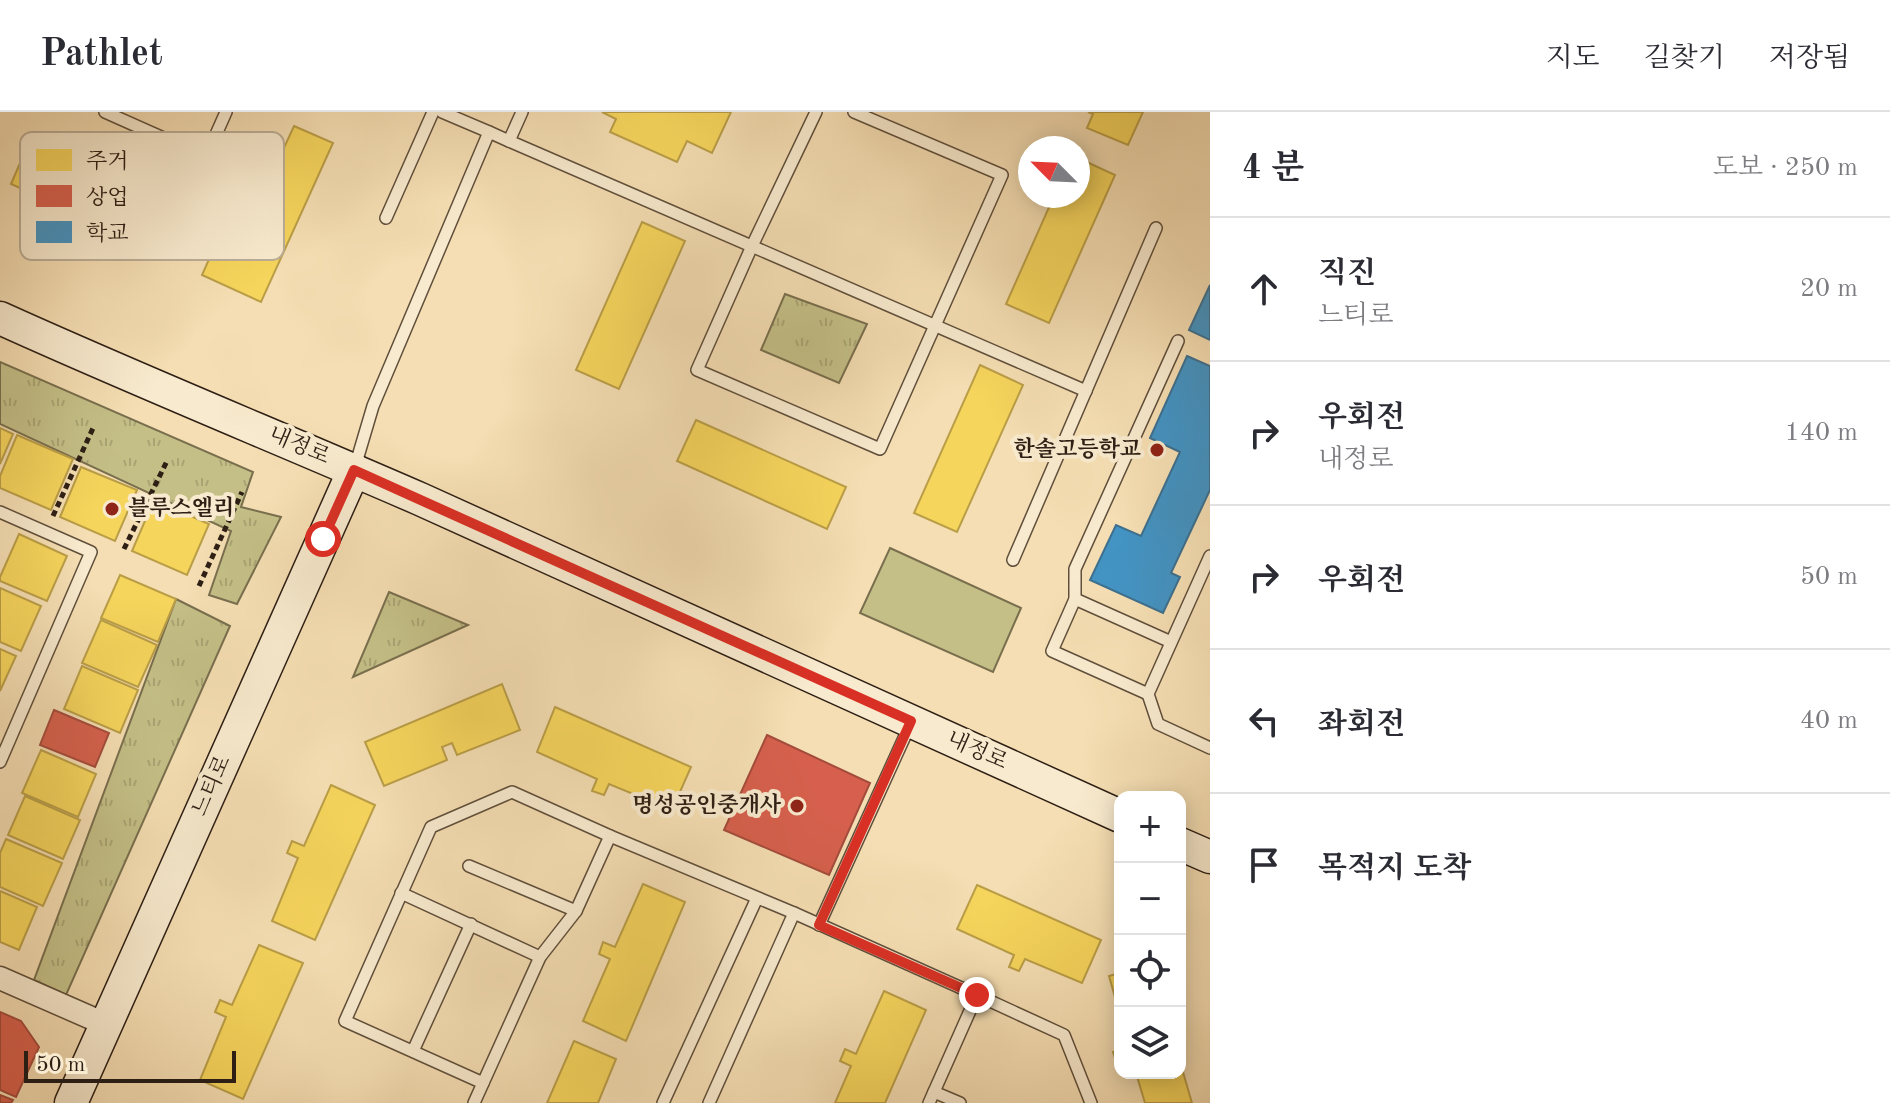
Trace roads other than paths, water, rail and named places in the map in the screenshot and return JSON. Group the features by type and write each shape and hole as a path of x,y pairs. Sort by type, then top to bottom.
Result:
{"street":[{"name":"내정로","path":"0,318 110,368 354,470 1114,813"},
{"name":"느티로","path":"71,1103 354,470"},
{"path":"1186,847 1210,857"},
{"path":"0,978 105,1024"}],"lane":[{"path":"105,112 150,132"},
{"path":"217,132 226,112"},
{"path":"386,218 433,112"},
{"path":"442,112 1086,391"},
{"path":"509,141 522,112"},
{"path":"816,112 697,370 880,449 1002,175 854,112"},
{"path":"354,470 373,406 489,132"},
{"path":"1013,560 1156,228"},
{"path":"1148,694 1052,651 1075,599 1075,569 1178,341"},
{"path":"0,512 91,552 0,762"},
{"path":"1210,556 1148,694 1158,724 1210,748"},
{"path":"1075,599 1171,642"},
{"path":"819,925 911,721"},
{"path":"483,1083 345,1021 431,827 512,792 794,913 1064,1035 1091,1103"},
{"path":"474,1103 540,957 576,911 610,836"},
{"path":"469,866 576,911"},
{"path":"401,893 540,957"},
{"path":"663,1103 757,898"},
{"path":"709,1103 794,913"},
{"path":"413,1051 471,924"},
{"path":"960,1103 932,1098 977,995"}],"place":[{"name":"한솔고등학교","path":"1157,450"},
{"name":"블루스엘리","path":"112,509"},
{"name":"명성공인중개사","path":"797,806"}]}
